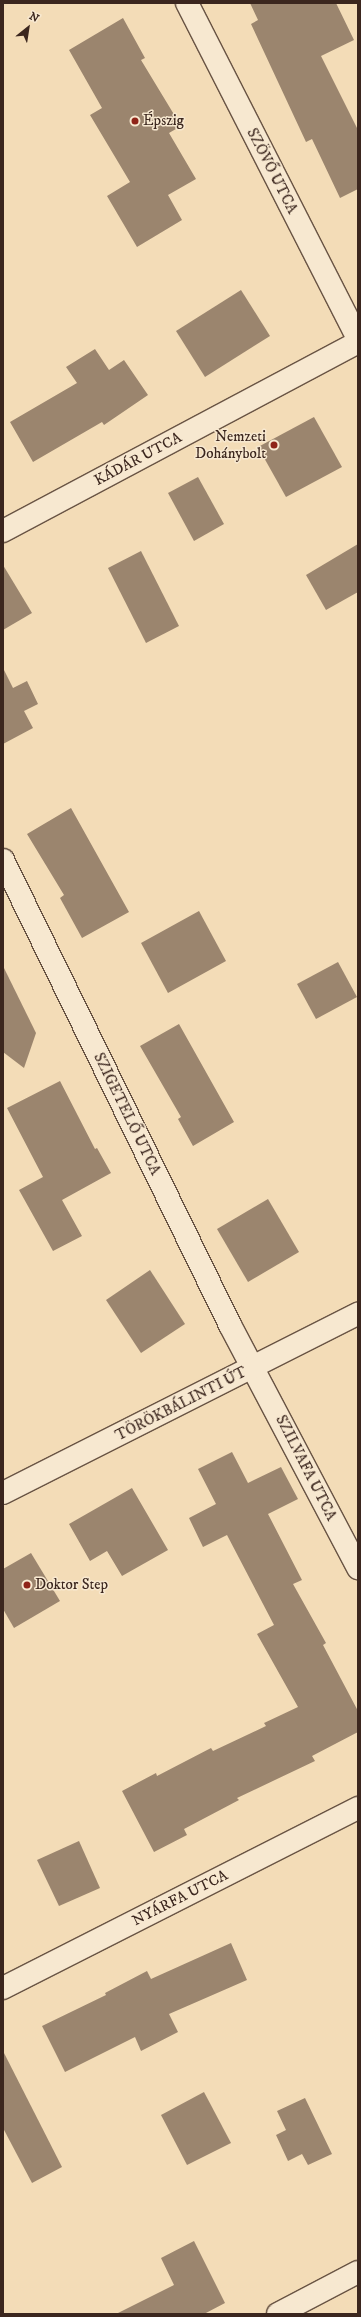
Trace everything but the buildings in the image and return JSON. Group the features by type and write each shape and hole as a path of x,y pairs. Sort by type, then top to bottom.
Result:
{"street":[{"name":"SZÖVŐ UTCA","path":"187,3 358,340"},
{"name":"KÁDÁR UTCA","path":"3,531 358,340"},
{"name":"SZIGETELŐ UTCA","path":"3,860 230,1325 254,1368"},
{"name":"TÖRÖKBÁLINTI ÚT","path":"3,1493 254,1368 358,1314"},
{"name":"SZILVAFA UTCA","path":"254,1368 358,1568"},
{"name":"NYÁRFA UTCA","path":"3,1988 358,1808"},
{"path":"278,2314 358,2272"}],"place":[{"name":"Épszig","path":"135,121"},
{"name":"Nemzeti Dohánybolt","path":"274,445"},
{"name":"Doktor Step","path":"27,1585"}]}
